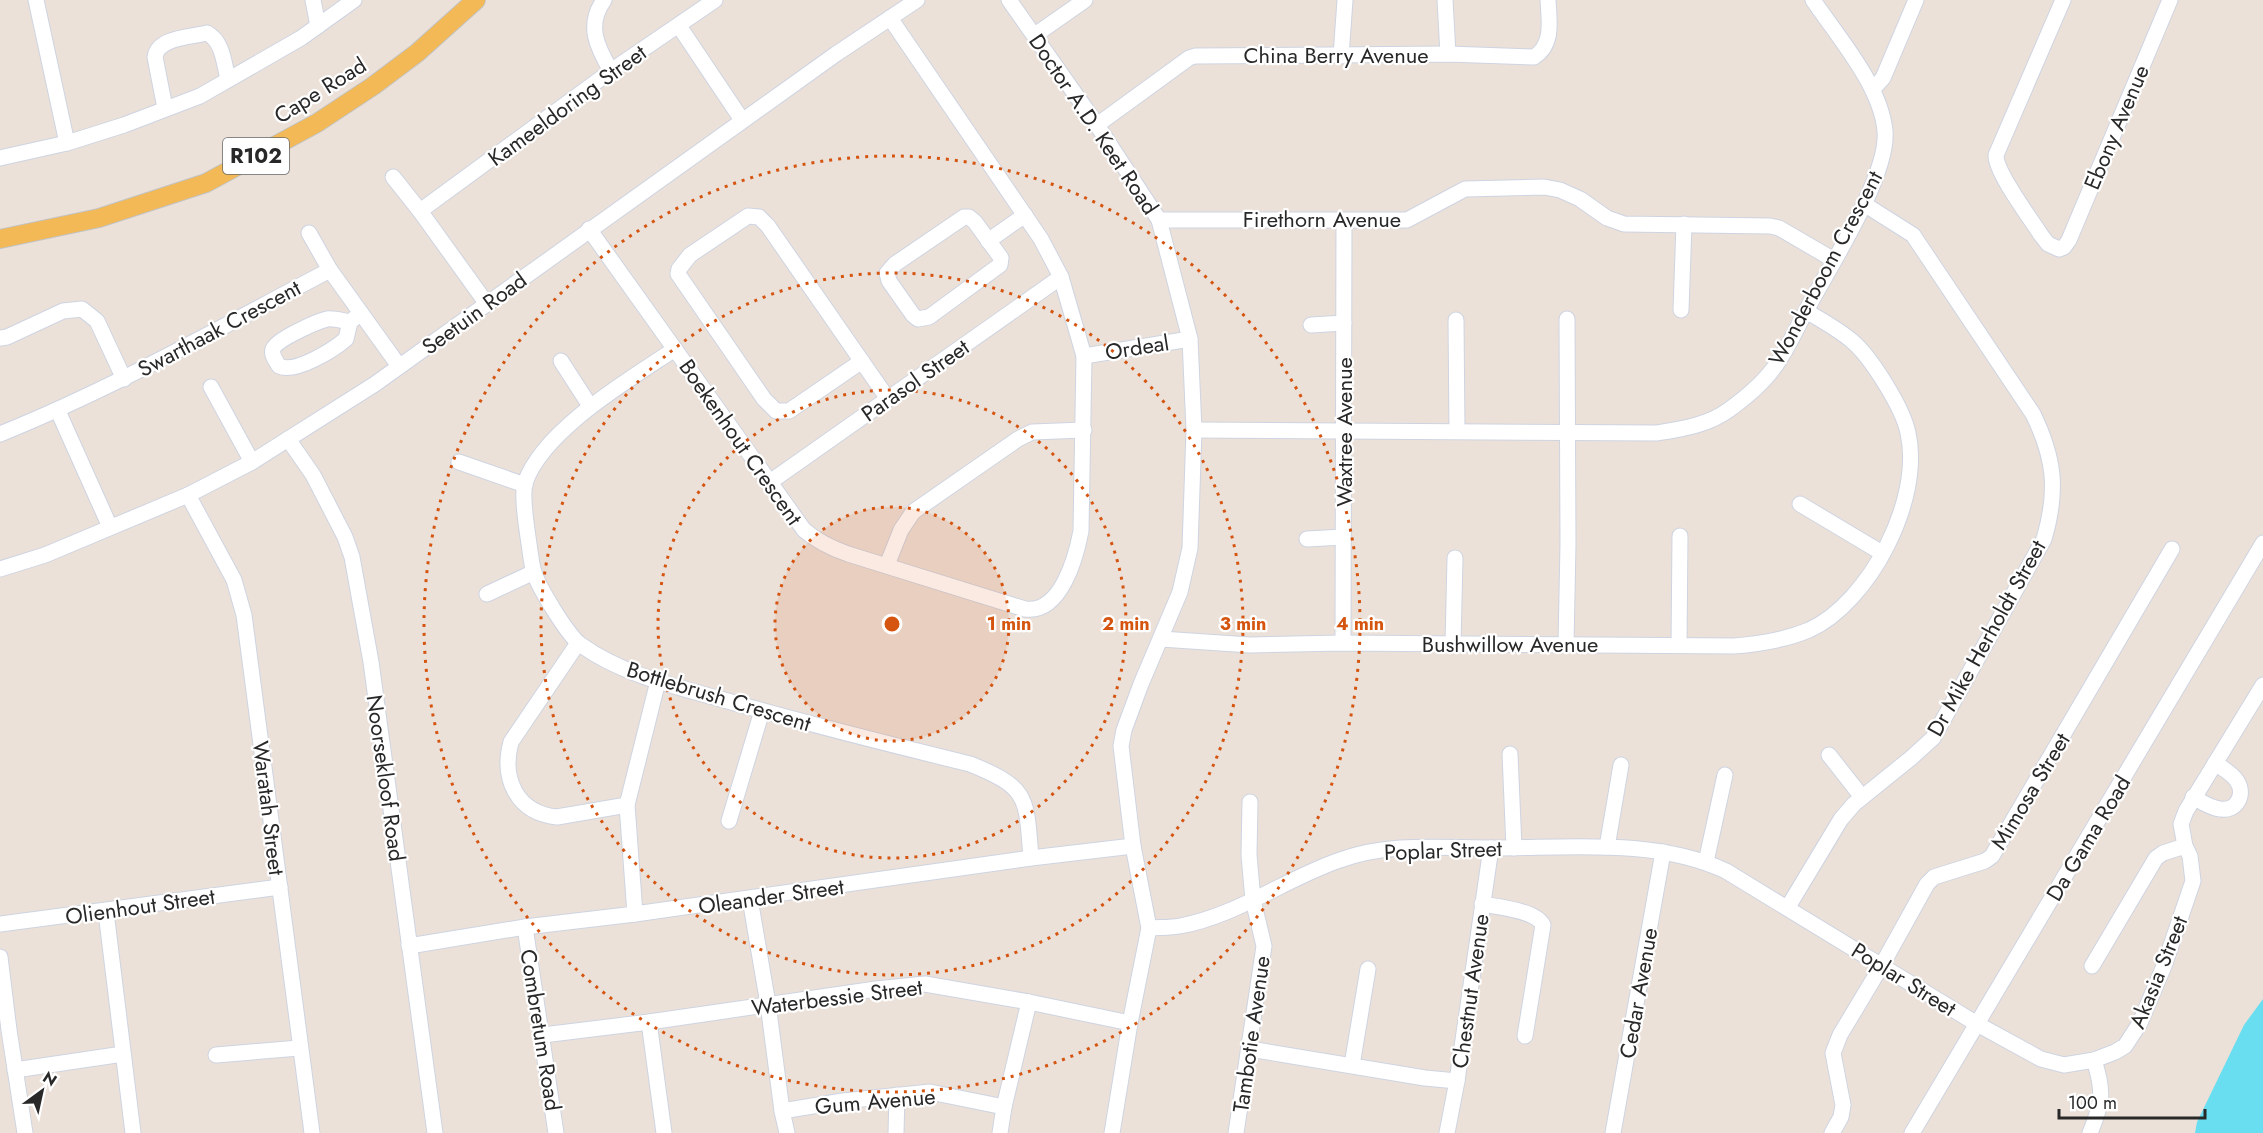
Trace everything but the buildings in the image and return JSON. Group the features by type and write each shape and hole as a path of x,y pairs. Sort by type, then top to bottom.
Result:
{"main road":[{"name":"Cape Road","path":"0,239 99,218 206,183 317,123 373,86 417,53 476,0"}],"street":[{"path":"36,0 67,143"},
{"path":"313,0 318,26"},
{"path":"0,158 67,143 124,125 200,96 301,38 354,0"},
{"path":"604,0 596,15 594,31 596,41 612,71"},
{"name":"Kameeldoring Street","path":"420,211 612,71 715,0"},
{"name":"Seetuin Road","path":"0,569 45,555 188,495 252,462 399,366 742,120 917,0"},
{"name":"Doctor A.D. Keet Road","path":"1009,0 1097,125 1159,220 1190,339 1194,429 1190,548 1180,592 1124,730 1121,746 1133,846 1149,928 1130,1023 1112,1133"},
{"path":"1035,35 1084,0"},
{"path":"1341,56 1345,0"},
{"path":"1445,0 1448,54"},
{"name":"China Berry Avenue","path":"1097,125 1195,56 1448,54 1534,57 1542,51 1549,33 1548,0"},
{"name":"Wonderboom Crescent","path":"1194,429 1657,433 1689,428 1720,416 1762,382 1774,368 1864,204 1877,175 1885,143 1883,114 1873,89 1814,0"},
{"path":"1873,89 1883,78 1916,0"},
{"name":"Ebony Avenue","path":"2063,0 1996,155 2001,174 2041,235 2048,244 2059,249 2064,247 2069,240 2170,0"},
{"name":"Boekenhout Crescent","path":"589,229 804,530 812,537 848,554 1025,609 1032,609 1049,602 1061,589 1076,557 1081,531 1084,356 1060,277 1041,239 890,18"},
{"path":"679,26 742,120"},
{"path":"165,108 155,57 157,49 165,44 207,33 211,35 221,50 228,79"},
{"path":"393,177 487,304"},
{"name":"Firethorn Avenue","path":"1159,220 1407,220 1465,189 1544,187 1560,190 1580,199 1616,222 1751,224 1779,228 1834,260"},
{"name":"Dr Mike Herholdt Street","path":"1788,907 1841,819 1862,797 1933,738 2044,538 2052,510 2051,465 2042,431 2003,367 1913,235 1864,204"},
{"path":"986,237 1022,211"},
{"path":"862,361 789,411 779,412 772,409 678,274 679,269 690,255 748,216 759,217 768,226 862,361 888,399"},
{"path":"963,217 971,218 986,237 1001,258 999,267 929,317 921,319 913,315 889,282 887,276 889,269 963,217"},
{"name":"Waxtree Avenue","path":"1343,643 1344,221"},
{"path":"1681,310 1684,224"},
{"path":"309,233 356,318 399,366"},
{"name":"Swarthaak Crescent","path":"0,434 58,411 124,379 330,270"},
{"name":"Parasol Street","path":"770,482 1060,277"},
{"path":"0,338 7,337 63,311 82,309 97,321 124,379"},
{"name":"Bushwillow Avenue","path":"1161,639 1250,645 1343,643 1753,644 1786,638 1810,629 1829,618 1856,592 1882,553 1905,502 1910,457 1908,434 1899,409 1855,343 1806,311"},
{"path":"356,318 346,339 296,368 283,368 275,360 272,352 283,338 327,319 356,318"},
{"path":"1566,644 1567,319"},
{"path":"1456,320 1457,431"},
{"path":"1311,325 1344,323"},
{"name":"Ordeal","path":"1084,356 1190,339"},
{"path":"459,462 525,485 538,461 551,445 590,406 675,349"},
{"path":"561,361 590,406"},
{"path":"211,387 252,462"},
{"path":"58,411 110,527"},
{"path":"887,565 901,530 917,509 1018,439 1032,432 1084,430"},
{"name":"Noorsekloof Road","path":"288,439 313,475 345,537 352,557 371,662 435,1133"},
{"name":"Bottlebrush Crescent","path":"525,485 526,522 534,572 549,602 578,643 621,668 658,681 762,711 970,764 990,773 1009,783 1020,795 1027,808 1031,858"},
{"name":"Waratah Street","path":"188,495 234,580 244,615 299,1048 312,1133"},
{"path":"1800,504 1882,553"},
{"path":"1679,645 1680,536"},
{"path":"1307,539 1343,537"},
{"name":"Da Gama Road","path":"1915,1132 2263,543"},
{"name":"Mimosa Street","path":"1832,1133 1841,1117 1843,1105 1833,1053 1840,1035 1931,879 1985,861 1997,848 2172,549"},
{"path":"1453,644 1455,558"},
{"path":"487,594 534,572"},
{"path":"578,643 511,742 508,760 512,787 521,801 530,808 550,816 557,817 627,805"},
{"path":"635,914 627,805 658,681"},
{"name":"Akasia Street","path":"1977,1024 2052,1063 2064,1065 2094,1060 2125,1046 2147,1007 2193,881 2190,856 2185,846 2181,824 2193,797 2263,685"},
{"path":"729,820 762,711"},
{"path":"1510,754 1514,848"},
{"path":"1829,755 1862,797"},
{"path":"2193,797 2212,808 2221,810 2230,809 2238,803 2241,792 2237,782 2226,770 2215,763"},
{"path":"1607,847 1621,765"},
{"path":"1706,862 1725,775"},
{"path":"1250,802 1249,855 1253,900"},
{"name":"Oleander Street","path":"409,946 525,927 750,899 1031,858 1133,846"},
{"name":"Poplar Street","path":"1149,928 1180,926 1208,918 1340,860 1369,852 1441,846 1607,847 1664,852 1706,862 1788,907 1977,1024"},
{"path":"2092,966 2156,858 2174,848 2185,846"},
{"name":"Chestnut Avenue","path":"1447,1133 1457,1081 1491,848"},
{"name":"Cedar Avenue","path":"1613,1133 1664,852"},
{"name":"Olienhout Street","path":"0,924 106,912 280,887"},
{"path":"750,899 768,1004 782,1111 788,1133"},
{"name":"Tambotie Avenue","path":"1236,1133 1264,946 1253,900"},
{"path":"1482,904 1531,914 1540,919 1543,925 1525,1036"},
{"path":"106,912 133,1133"},
{"name":"Combretum Road","path":"525,927 556,1133"},
{"path":"0,957 4,1030 15,1070 25,1133"},
{"path":"1352,1065 1368,969"},
{"name":"Waterbessie Street","path":"543,1035 925,984 1130,1023"},
{"path":"1000,1133 1029,1002"},
{"path":"649,1022 664,1133"},
{"path":"216,1054 299,1048"},
{"path":"1250,1048 1425,1078 1457,1081"},
{"path":"15,1070 123,1054"},
{"path":"2090,1133 2098,1113 2102,1093 2094,1060"},
{"name":"Gum Avenue","path":"782,1111 843,1101 930,1092 1004,1107"},
{"path":"896,1133 897,1095"}],"water":[{"path":"2263,999 2263,1133 2195,1133 2197,1122 2244,1025"}]}
